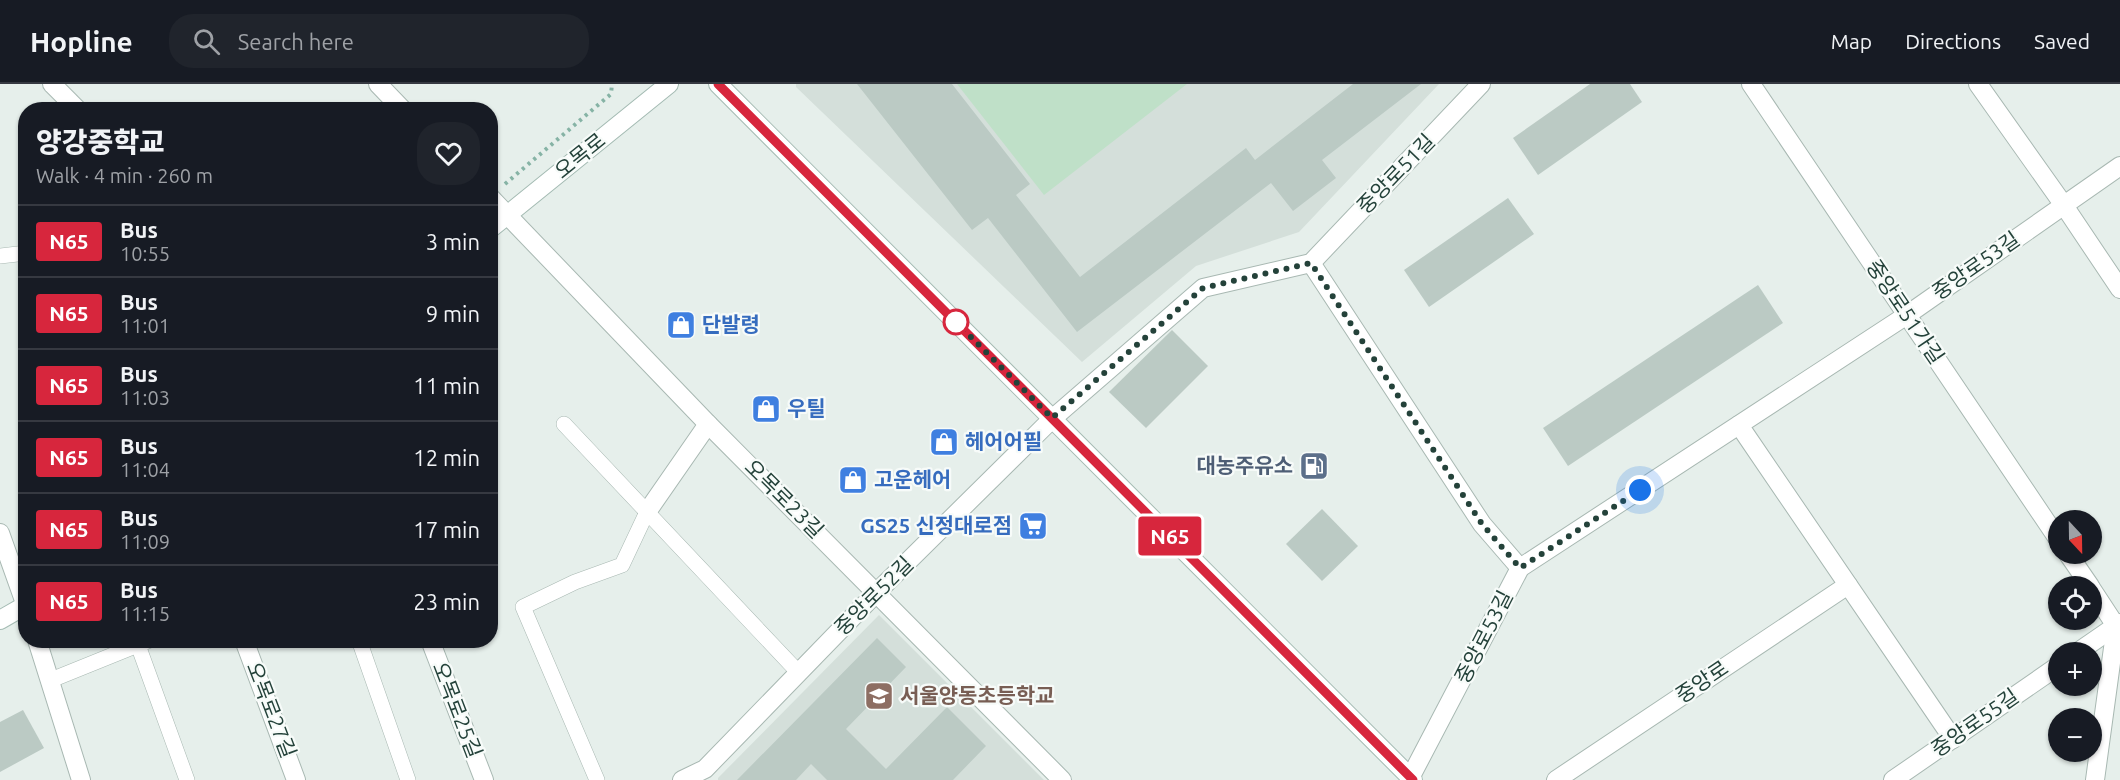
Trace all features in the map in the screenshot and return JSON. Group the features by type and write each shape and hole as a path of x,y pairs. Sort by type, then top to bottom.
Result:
{"street":[{"path":"52,84 70,102"},
{"path":"378,84 395,102"},
{"name":"오목로","path":"498,222 669,84"},
{"path":"718,84 1411,779"},
{"name":"중앙로51길","path":"1311,263 1481,84"},
{"name":"중앙로51가길","path":"1751,84 2048,524"},
{"path":"1978,84 2120,289"},
{"name":"중앙로53길","path":"1411,779 1520,568 1907,315 2120,166"},
{"name":"오목로23길","path":"498,198 508,214 708,424 1062,780"},
{"path":"1052,418 1203,288 1311,263 1482,524 1520,568"},
{"name":"중앙로52길","path":"682,780 706,774 798,672 1052,418"},
{"path":"647,512 708,424"},
{"path":"1739,425 1953,739"},
{"path":"0,533 18,585"},
{"name":"중앙로","path":"1556,780 1848,585"},
{"path":"2095,780 2118,625 2102,603"},
{"path":"0,620 18,609"},
{"path":"2093,642 2118,625"},
{"path":"40,648 81,780"},
{"name":"오목로27길","path":"247,648 297,780"},
{"name":"오목로25길","path":"433,648 484,780"},
{"name":"중앙로55길","path":"1893,780 2048,673"}],"lane":[{"path":"0,256 18,254"},
{"path":"564,424 798,672"},
{"path":"597,780 523,607 575,582 622,565 647,512"},
{"path":"51,680 131,648"},
{"path":"146,648 187,780"},
{"path":"362,648 408,780"}],"path":[{"path":"498,190 611,94 612,84"}],"shaded area":[{"path":"796,84 1439,84 1299,232 1196,266 1082,362 796,87"},
{"name":"서울양동초등학교","path":"879,615 1044,780 718,780"}],"green space":[{"path":"957,84 1187,84 1044,195"}],"building":[{"path":"857,84 952,84 1030,184 1016,195 1080,277 1246,148 1255,160 1353,84 1421,84 1322,160 1336,178 1293,211 1271,183 1077,332 988,218 972,230"},
{"path":"1590,84 1630,84 1642,102 1538,175 1513,138"},
{"path":"1508,198 1534,234 1429,307 1404,270"},
{"path":"1758,285 1783,323 1568,466 1543,428"},
{"path":"1172,330 1208,366 1146,428 1109,392"},
{"path":"1322,509 1358,546 1322,581 1286,544"},
{"path":"877,638 906,667 846,729 886,769 947,707 986,746 953,780 827,780 811,764 796,780 737,780"},
{"path":"23,710 44,748 0,772 0,722"}],"bus line":[{"name":"N65","path":"718,84 1413,780"}],"place":[{"name":"단발령","path":"681,325"},
{"name":"우틸","path":"766,409"},
{"name":"헤어어필","path":"944,442"},
{"name":"대농주유소","path":"1314,466"},
{"name":"고운헤어","path":"853,480"},
{"name":"GS25 신정대로점","path":"1033,526"},
{"name":"서울양동초등학교","path":"879,696"}],"route":[{"path":"956,322 952,318 1052,418 1203,288 1311,263 1482,524 1520,568 1640,490"}]}
